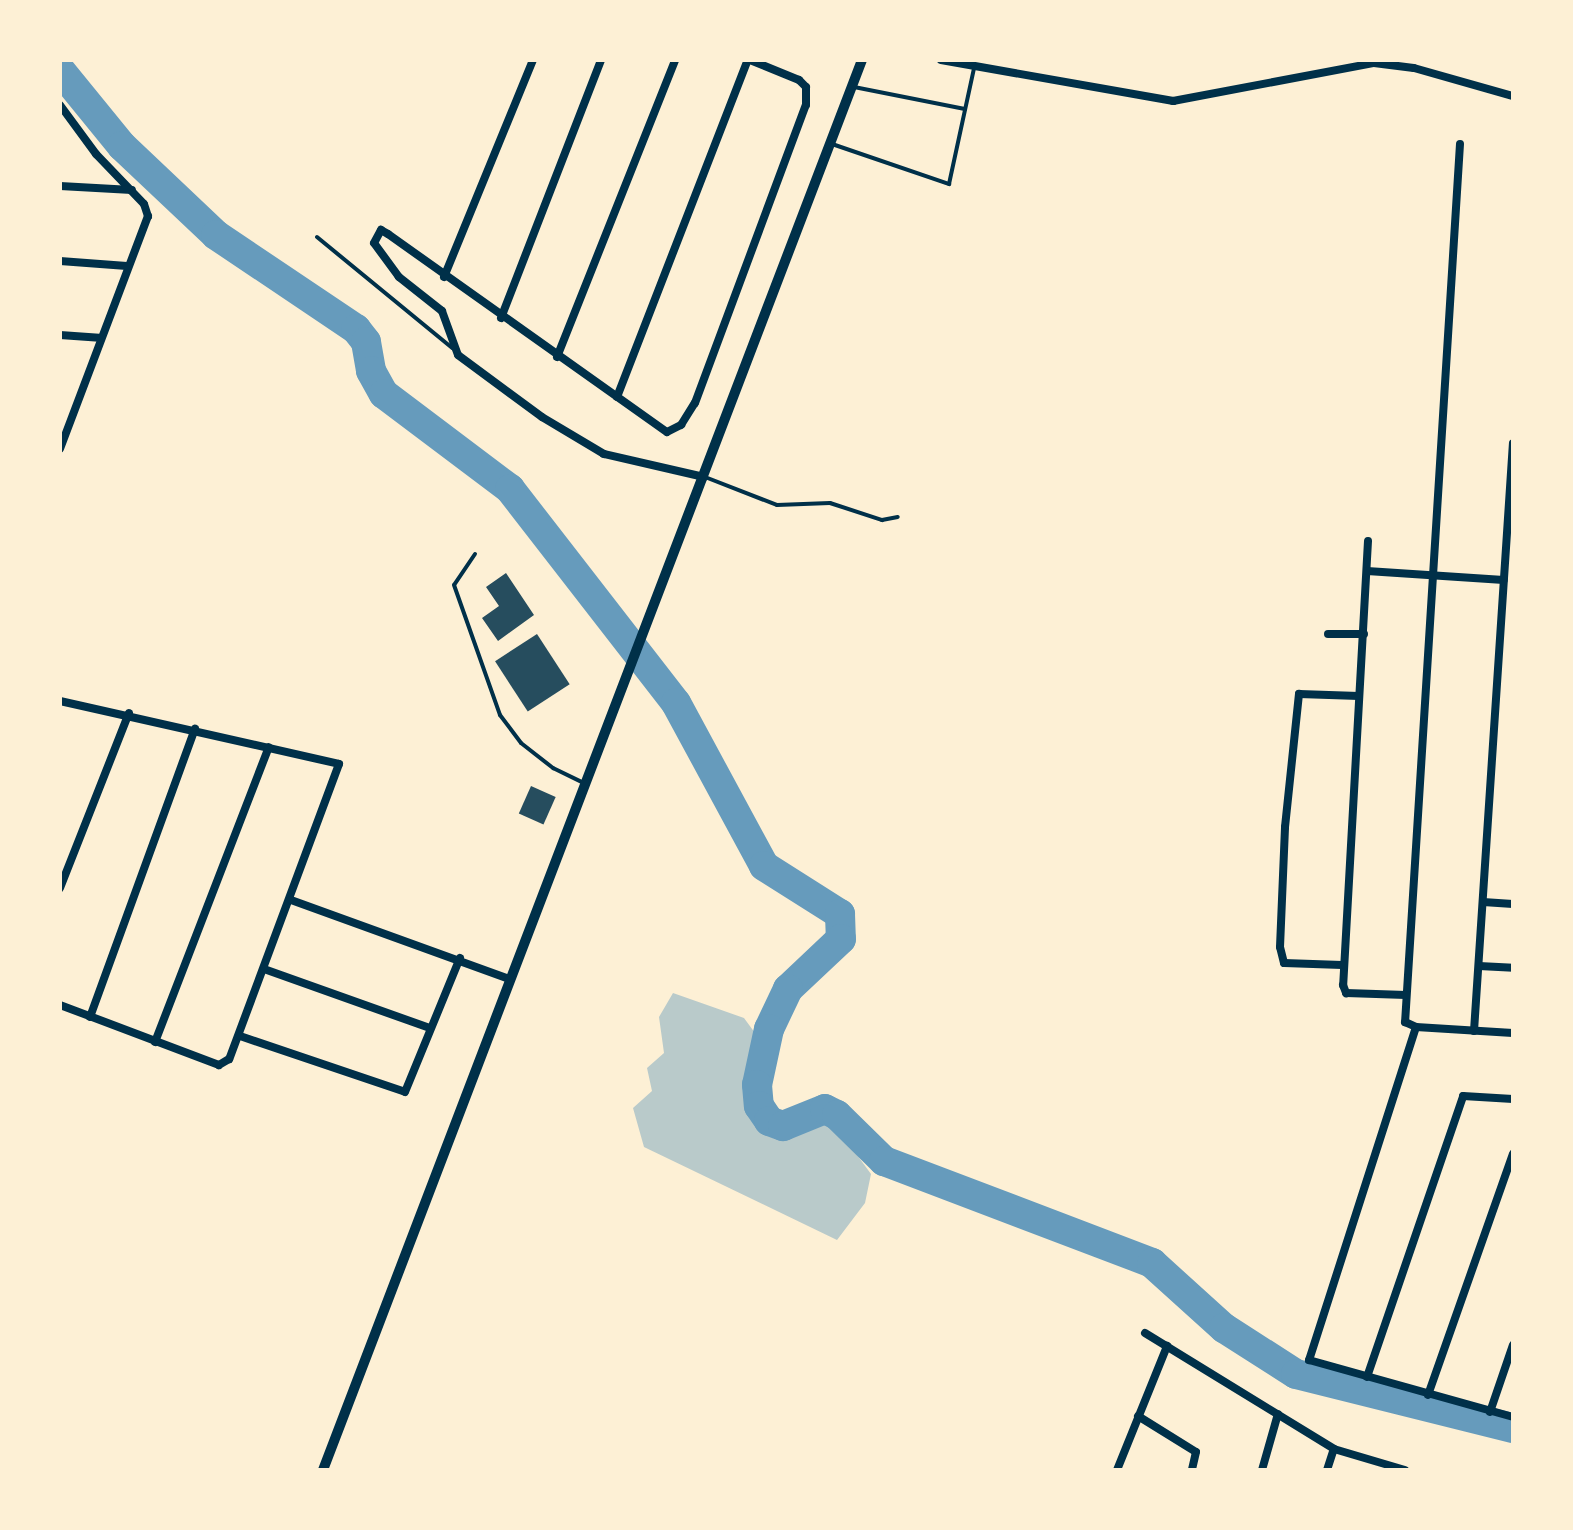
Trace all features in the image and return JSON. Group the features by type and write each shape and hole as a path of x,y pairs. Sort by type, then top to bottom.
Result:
{"street":[{"path":"444,277 533,60"},
{"path":"501,318 601,60"},
{"path":"557,357 675,60"},
{"path":"617,397 749,60 799,80 806,87 806,105 695,403 681,425 667,432 501,318 388,234 381,230 376,235 375,251 442,311 452,348 542,417 604,454 704,477"},
{"path":"323,1470 862,60"},
{"path":"941,60 1173,101 1374,63 1414,68 1513,96"},
{"path":"60,449 71,412 148,216 132,190 61,109"},
{"path":"1460,144 1405,1022 1416,1027 1513,1033"},
{"path":"60,186 132,190"},
{"path":"60,261 127,266"},
{"path":"60,335 99,338"},
{"path":"60,411 71,412"},
{"path":"1474,1031 1513,443"},
{"path":"1368,541 1342,965 1346,993 1406,995"},
{"path":"1367,571 1504,580"},
{"path":"1328,634 1364,634"},
{"path":"1342,965 1284,963 1280,947 1285,827 1299,694 1359,696"},
{"path":"60,701 129,713 339,764 291,900 229,1059 219,1065 60,1005"},
{"path":"60,888 129,713"},
{"path":"90,1017 195,729"},
{"path":"155,1042 269,747"},
{"path":"291,900 460,958 509,979"},
{"path":"1483,902 1513,904"},
{"path":"240,1036 405,1092 460,958"},
{"path":"1479,966 1513,968"},
{"path":"264,969 430,1028"},
{"path":"1416,1027 1309,1360 1513,1417"},
{"path":"1367,1377 1463,1096 1513,1099"},
{"path":"1428,1395 1513,1154"},
{"path":"1145,1333 1334,1449 1405,1470"},
{"path":"1490,1412 1513,1345"},
{"path":"1117,1470 1167,1346"},
{"path":"1262,1470 1278,1414"},
{"path":"1138,1416 1196,1452 1192,1470"},
{"path":"1327,1470 1334,1449"}],"lane":[{"path":"831,143 949,184 974,66"},
{"path":"852,87 965,109"},
{"path":"317,237 452,348"},
{"path":"704,477 777,505 830,503 882,520 898,517"},
{"path":"475,554 454,585 500,715 521,743 553,768 586,783"}],"shaded area":[{"path":"673,993 744,1018 755,1033 744,1086 762,1129 785,1140 832,1121 871,1174 865,1203 837,1240 644,1147 633,1108 652,1091 647,1068 664,1053 659,1017"}],"building":[{"path":"506,573 534,615 498,641 482,618 499,606 486,587"},
{"path":"537,634 570,684 528,712 495,661"},
{"path":"531,786 556,797 543,824 519,813"}],"waterway":[{"path":"60,70 122,146 216,235 356,329 366,342 371,371 384,394 510,489 676,703 764,866 840,914 841,939 788,989 769,1029 757,1085 759,1106 769,1121 783,1126 825,1109 837,1115 884,1161 1152,1263 1224,1328 1296,1374 1513,1428"}]}
